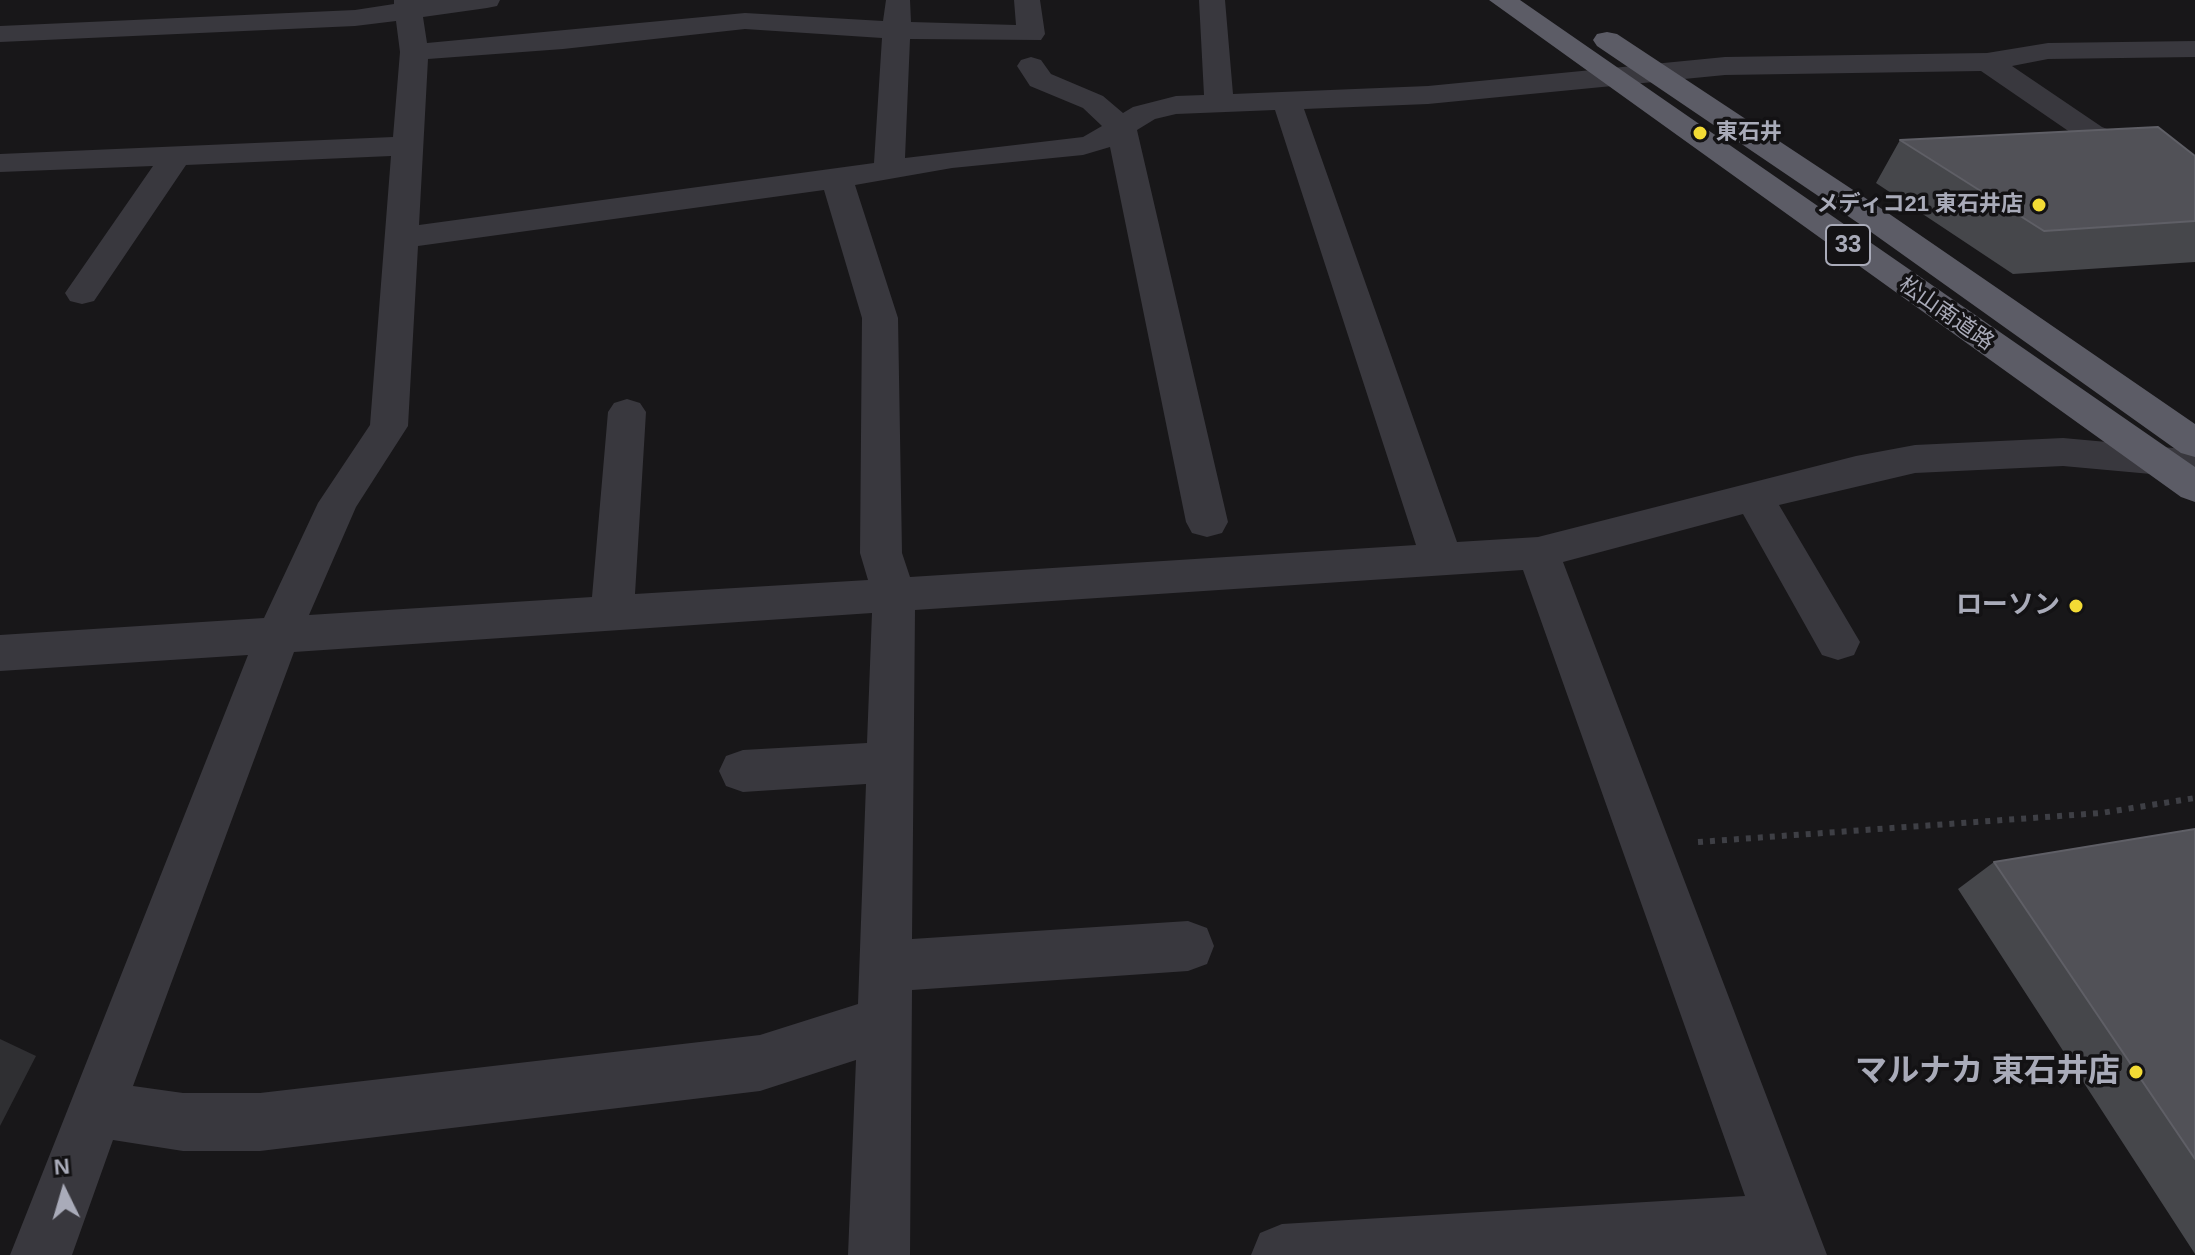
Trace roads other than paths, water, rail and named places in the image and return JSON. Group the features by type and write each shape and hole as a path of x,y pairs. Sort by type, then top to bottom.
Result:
{"highway":[{"name":"松山南道路","path":"1502,0 1607,76 2175,462 2195,487"},
{"name":"松山南道路","path":"1549,0 1876,220 2195,443"}],"street":[{"path":"410,21 487,0"},
{"path":"889,170 899,0"},
{"path":"0,34 355,18 410,21 563,41 745,21 992,35 1031,34 1027,0"},
{"path":"1212,0 1219,104"},
{"path":"41,1255 277,637 338,503 389,426 407,146 410,21"},
{"path":"400,238 837,179 952,159 1083,146 1160,107 1428,95 1607,76 1774,64 1987,62 2048,51 2195,49"},
{"path":"1987,62 2091,133 2134,151 2195,168"},
{"path":"1031,66 1040,80 1093,102 1121,127 1207,522"},
{"path":"1287,102 1442,560"},
{"path":"0,163 407,146"},
{"path":"82,293 176,156"},
{"path":"837,179 880,318 881,553 894,596 879,1255"},
{"path":"612,614 627,412"},
{"path":"0,653 1538,553 1915,459 2063,452 2175,462"},
{"path":"1754,497 1838,642"},
{"path":"1310,1254 1790,1240 1538,553"},
{"path":"743,771 890,762"},
{"path":"885,966 1188,946"},
{"path":"96,1109 183,1122 260,1122 760,1063 884,1023"}],"place":[{"name":"東石井","path":"1700,133"},
{"name":"メディコ21 東石井店","path":"2039,205"},
{"name":"ローソン","path":"2076,606"},
{"name":"マルナカ 東石井店","path":"2136,1072"}]}
